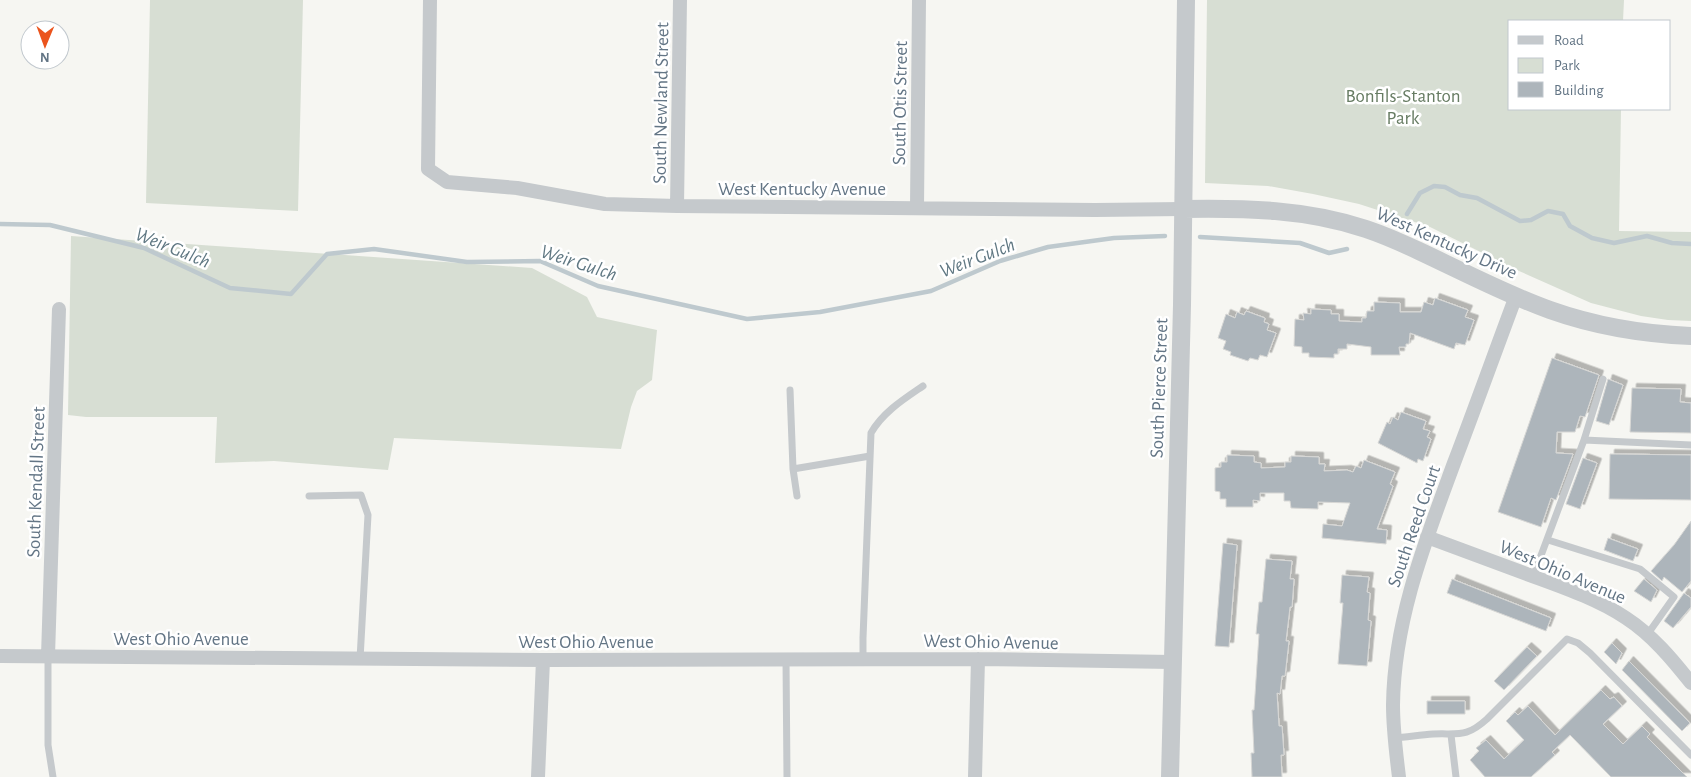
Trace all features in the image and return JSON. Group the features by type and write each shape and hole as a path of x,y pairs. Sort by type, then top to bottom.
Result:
{"street":[{"name":"West Kentucky Avenue","path":"430,0 428,169 447,182 517,188 605,204 1095,210 1183,209"},
{"name":"South Newland Street","path":"677,206 680,0"},
{"name":"South Otis Street","path":"917,207 919,0"},
{"name":"South Pierce Street","path":"1170,777 1186,0"},
{"name":"West Kentucky Drive","path":"1183,209 1274,211 1296,213 1351,224 1391,239 1549,310 1602,325 1643,333 1691,336"},
{"name":"South Reed Court","path":"1399,777 1394,738 1393,695 1400,633 1409,591 1516,296"},
{"name":"South Kendall Street","path":"48,656 59,309"},
{"name":"West Ohio Avenue","path":"1427,537 1534,577 1611,609 1630,620 1648,635 1691,683"},
{"name":"West Ohio Avenue","path":"0,656 542,660 978,659 1172,662"},
{"path":"975,777 978,659"},
{"path":"538,777 542,660"}],"lane":[{"path":"1534,577 1584,440 1603,379"},
{"path":"864,660 863,638 871,433 876,424 895,406 923,386"},
{"path":"790,390 793,469 797,496"},
{"path":"1584,440 1691,445"},
{"path":"793,469 870,456"},
{"path":"309,496 361,495 368,515 360,659"},
{"path":"1548,540 1640,569 1674,597 1648,635"},
{"path":"1394,738 1436,734 1462,734 1479,726 1567,639 1578,643 1590,652 1691,755"},
{"path":"48,656 48,745 53,777"},
{"path":"786,660 787,777"},
{"path":"1451,735 1456,777"}],"green space":[{"path":"150,0 303,0 298,211 146,203"},
{"name":"Bonfils-Stanton Park","path":"1207,0 1624,0 1623,20 1508,20 1508,110 1621,110 1619,231 1691,232 1691,321 1641,316 1591,303 1519,271 1430,227 1359,204 1268,186 1205,183"},
{"path":"71,236 532,268 587,297 597,317 657,330 652,380 637,391 631,407 621,449 394,438 388,470 274,461 215,463 217,417 86,417 68,415"}],"building":[{"path":"1435,298 1468,310 1465,317 1474,320 1465,345 1456,343 1454,349 1410,333 1409,344 1406,344 1406,347 1399,347 1400,355 1371,355 1371,347 1347,344 1347,349 1338,349 1338,354 1334,354 1334,358 1309,357 1309,353 1302,353 1302,347 1294,346 1295,319 1304,320 1303,313 1311,314 1311,309 1331,310 1331,314 1339,314 1339,321 1362,322 1362,318 1366,318 1367,311 1374,311 1374,302 1400,303 1400,312 1421,312 1424,302 1433,305"},
{"path":"1246,311 1265,318 1264,322 1269,324 1267,330 1276,333 1267,357 1260,355 1258,360 1250,358 1248,361 1230,355 1231,352 1223,349 1226,341 1218,338 1226,314 1235,318 1237,312 1244,315"},
{"path":"1552,358 1599,375 1585,417 1580,416 1575,432 1557,432 1556,453 1573,454 1556,500 1551,498 1541,527 1498,512"},
{"path":"1608,379 1623,385 1609,425 1596,421"},
{"path":"1632,388 1681,389 1680,402 1691,403 1691,433 1630,432"},
{"path":"1401,412 1426,421 1423,429 1430,431 1427,437 1431,439 1423,461 1418,459 1417,463 1378,443 1387,422 1390,424 1393,417 1398,420"},
{"path":"1610,454 1691,455 1691,500 1609,499"},
{"path":"1227,455 1254,456 1254,462 1261,463 1261,468 1285,467 1285,462 1291,462 1291,456 1319,457 1319,464 1325,464 1324,471 1347,470 1353,472 1356,466 1361,468 1364,460 1395,472 1390,484 1393,486 1377,529 1387,530 1386,544 1322,538 1323,524 1342,526 1350,503 1318,502 1318,509 1291,508 1290,501 1284,501 1284,493 1260,493 1260,501 1253,500 1253,507 1226,507 1226,499 1220,499 1220,492 1215,491 1215,468 1221,467 1221,462 1227,462"},
{"path":"1583,458 1597,463 1580,509 1566,504"},
{"path":"1691,521 1691,581 1682,592 1664,577 1662,581 1651,571 1674,545"},
{"path":"1608,538 1638,549 1633,561 1604,550"},
{"path":"1223,543 1237,545 1229,647 1215,646"},
{"path":"1266,559 1292,561 1290,579 1294,579 1292,607 1290,607 1286,641 1289,641 1285,676 1282,676 1280,694 1277,693 1279,726 1282,726 1284,755 1281,755 1282,777 1252,777 1251,753 1254,753 1252,710 1254,710 1259,634 1256,634 1259,602 1262,602"},
{"path":"1342,575 1369,577 1367,592 1370,593 1368,620 1371,621 1367,666 1338,664 1343,603 1340,603"},
{"path":"1452,579 1551,618 1546,631 1447,593"},
{"path":"1644,579 1657,590 1651,602 1634,591"},
{"path":"1684,593 1691,598 1691,607 1673,628 1664,621"},
{"path":"1612,643 1622,653 1616,664 1604,652"},
{"path":"1527,647 1537,656 1504,690 1494,681"},
{"path":"1629,661 1690,723 1682,731 1622,670"},
{"path":"1601,690 1610,699 1614,697 1622,706 1603,724 1623,744 1642,726 1650,734 1647,737 1687,777 1611,777 1570,735 1552,752 1555,755 1531,777 1485,777 1470,760 1479,751 1476,748 1486,740 1504,759 1524,740 1506,721 1515,712 1518,715 1528,706 1555,735"},
{"path":"1427,701 1465,701 1465,714 1427,714"}],"waterway":[{"name":"Weir Gulch","path":"1407,214 1420,193 1434,186 1445,187 1460,195 1477,198 1520,221 1531,220 1548,211 1563,214 1570,226 1592,238 1614,243 1647,236 1672,243 1691,244"},
{"name":"Weir Gulch","path":"0,224 50,225 144,248 230,288 291,294 327,254 374,249 467,262 540,261 598,286 747,319 820,312 931,291 1000,261 1048,247 1114,238 1165,236"},
{"name":"Weir Gulch","path":"1200,237 1300,243 1329,253 1347,249"}]}
